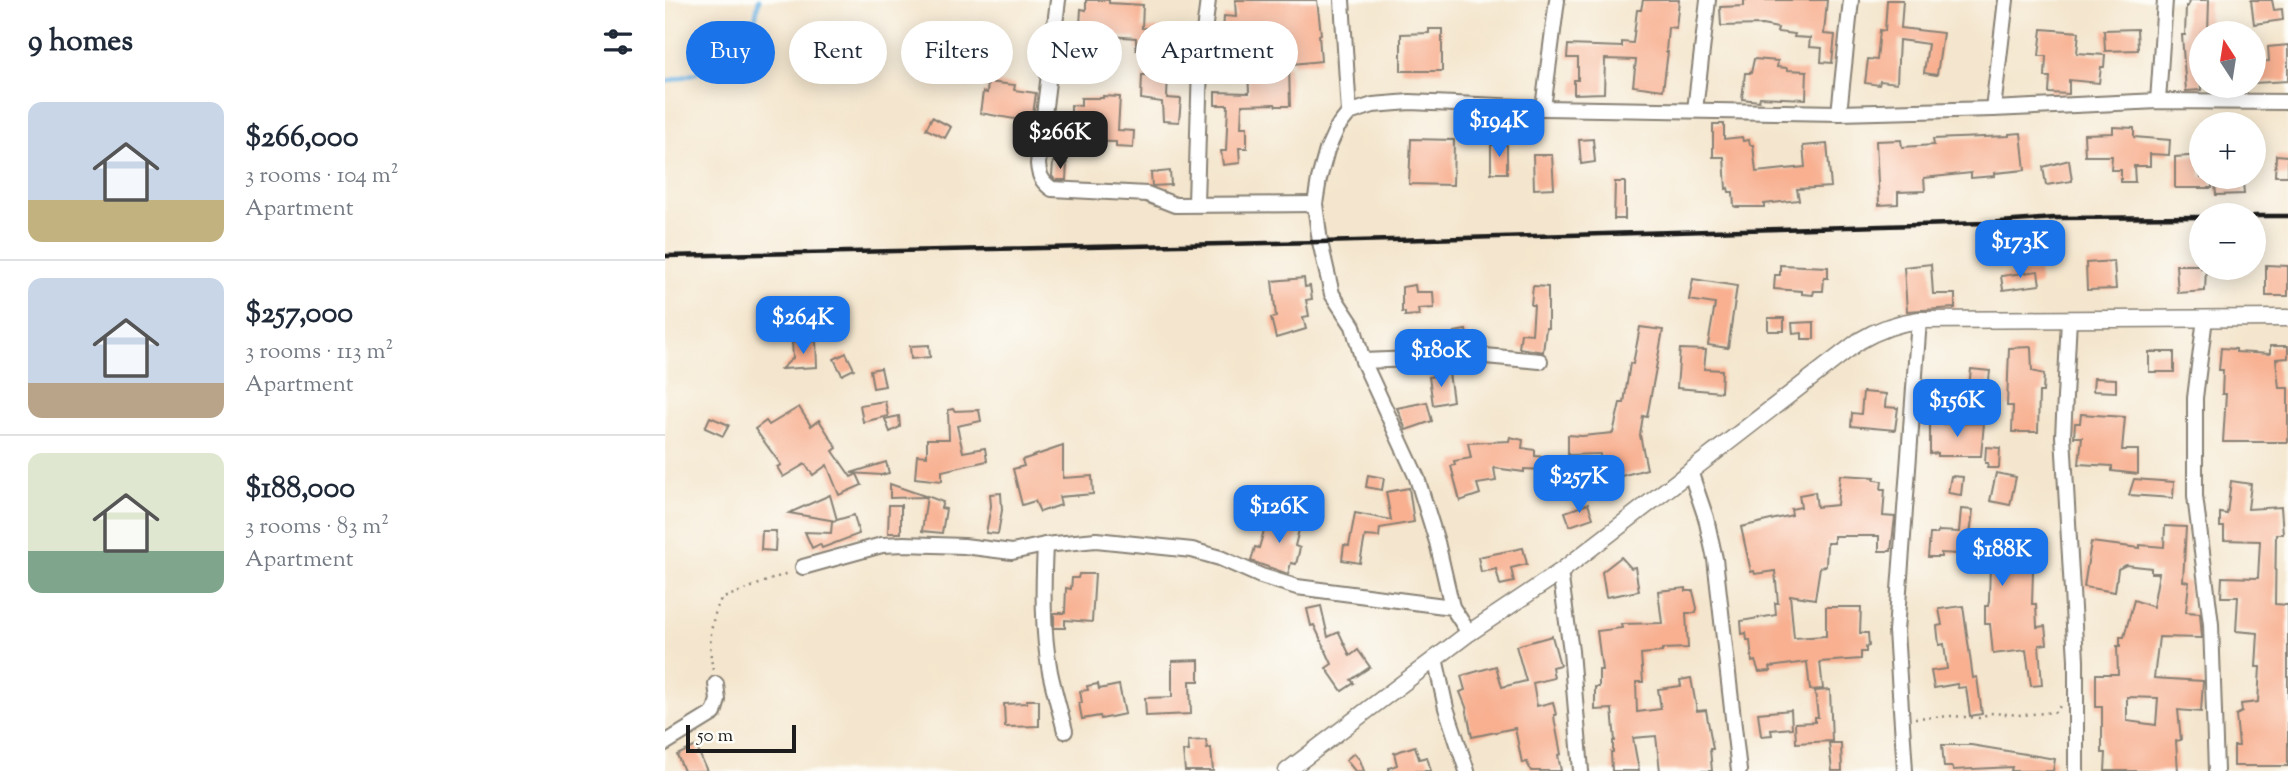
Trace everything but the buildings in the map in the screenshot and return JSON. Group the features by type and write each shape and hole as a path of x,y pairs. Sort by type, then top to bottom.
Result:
{"street":[{"path":"1058,0 1038,164 1039,175 1045,184 1052,189 1147,194 1175,205 1315,204"},
{"path":"1196,203 1200,63 1208,0"},
{"path":"1342,0 1349,113"},
{"path":"1543,108 1557,0"},
{"path":"1695,110 1708,0"},
{"path":"1839,113 1851,0"},
{"path":"1993,109 2006,0"},
{"path":"2158,101 2165,0"},
{"path":"1469,633 1453,607 1417,478 1363,361 1353,326 1332,294 1320,242 1315,204 1328,150 1337,128 1349,113 1373,105 1410,102 1543,108 1839,113 2158,101 2288,102"},
{"path":"2204,317 2195,398 2195,496 2211,624 2215,771"},
{"path":"1288,771 1469,633 1560,572 1859,341 1894,324 1919,320 2288,318"},
{"path":"2069,319 2063,436 2077,698 2076,771"},
{"path":"1905,771 1896,631 1919,320"},
{"path":"1363,361 1485,356 1539,361"},
{"path":"1691,471 1706,518 1715,559 1739,771"},
{"path":"803,567 882,545 964,546 1012,552 1045,545 1095,540 1192,550 1297,587 1453,607"},
{"path":"1045,545 1043,597 1047,646 1050,671 1065,731"},
{"path":"1560,572 1571,652 1581,771"},
{"path":"1435,658 1446,708 1467,771"},
{"path":"665,743 714,712 718,700 716,684"}],"path":[{"path":"716,684 709,650 716,610 721,599 803,567"},
{"path":"1902,718 1979,718 1990,713 2022,715 2055,712 2060,706 2077,698"}],"waterway":[{"path":"665,82 719,64 738,51 751,34 759,0"}],"railway":[{"path":"2266,216 2288,216"},
{"path":"665,256 1320,242 1986,223 2054,218 2189,217"}]}
